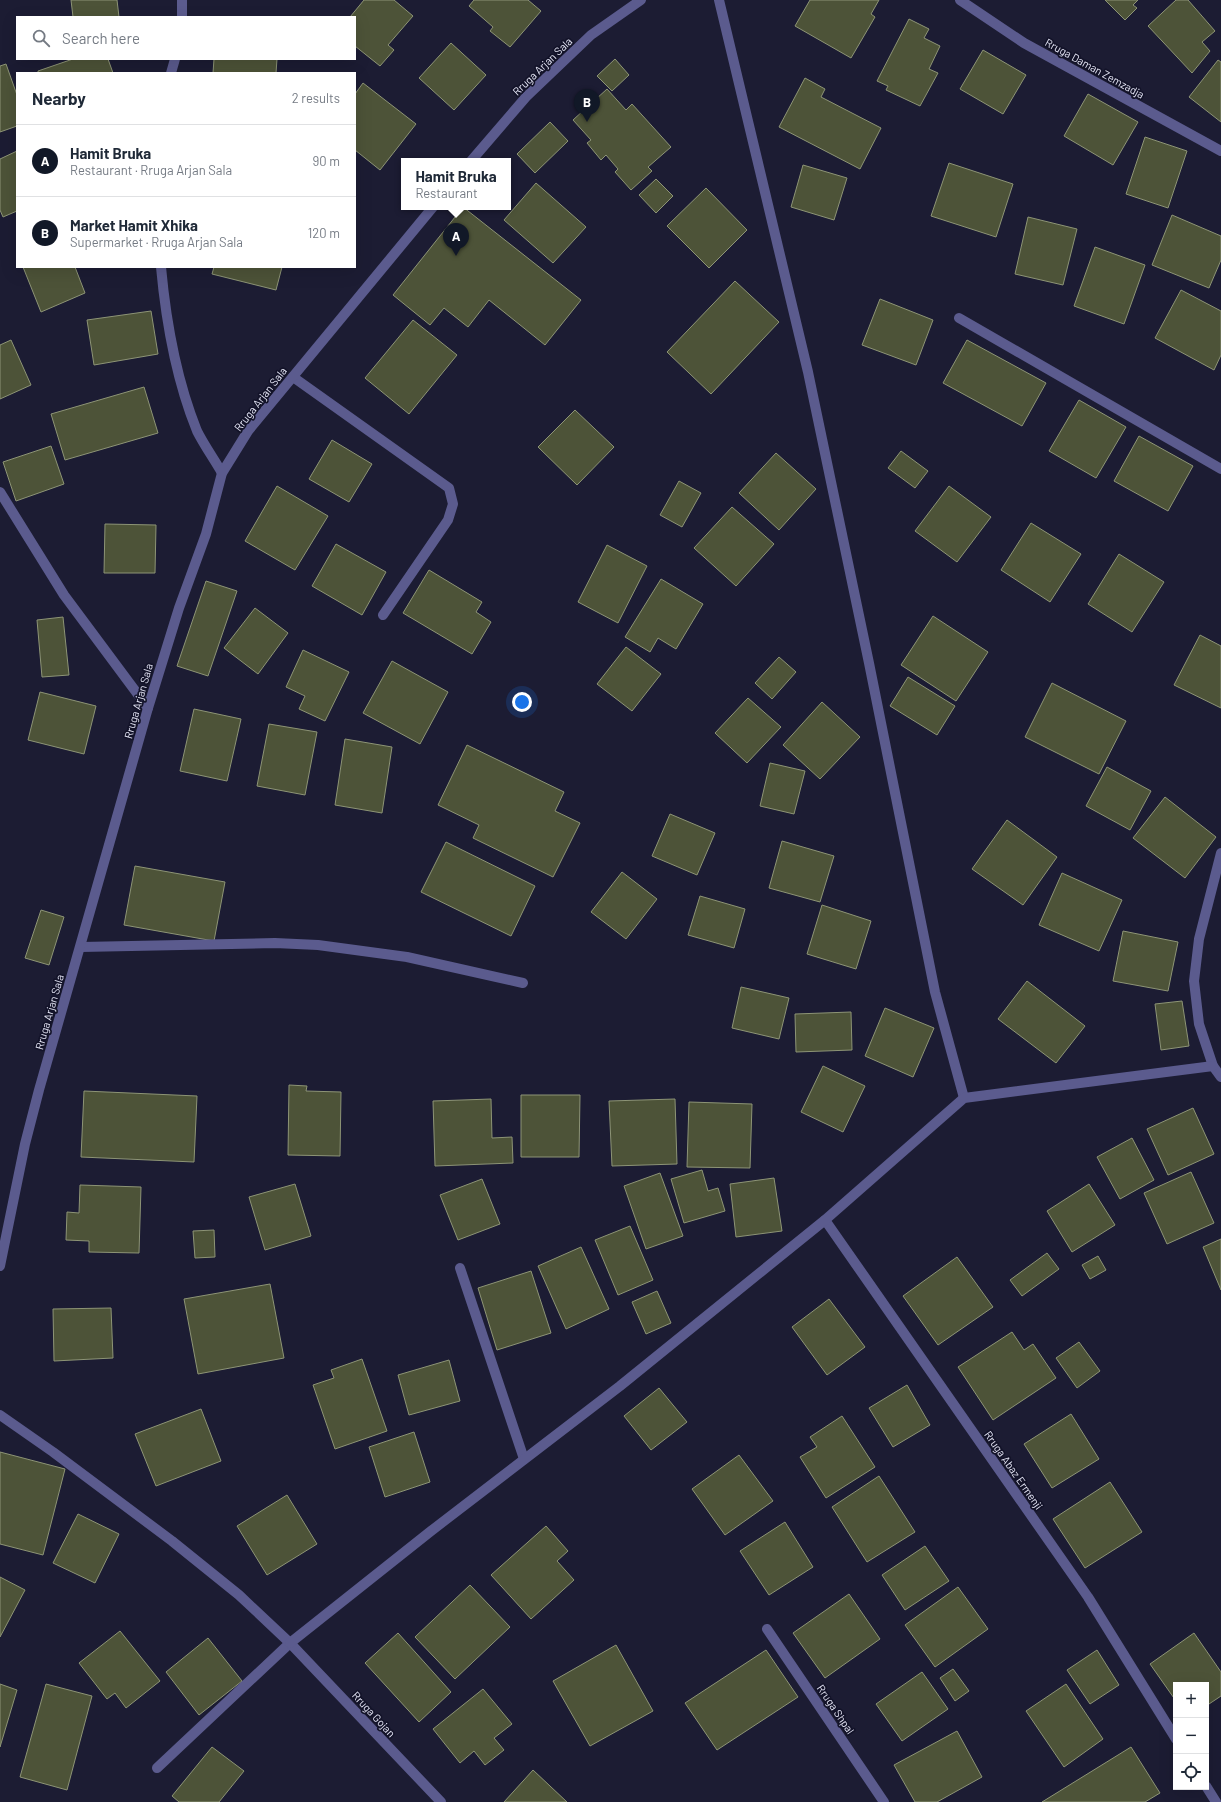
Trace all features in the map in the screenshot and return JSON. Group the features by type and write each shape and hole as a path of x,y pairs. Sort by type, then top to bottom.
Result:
{"street":[{"path":"182,0 182,16"},
{"name":"Rruga Arjan Sala","path":"474,158 526,97 591,35 641,0"},
{"path":"719,0 808,372 871,671 935,992 964,1098"},
{"name":"Rruga Daman Zemzadja","path":"960,0 1024,43 1221,151"},
{"path":"171,72 175,60"},
{"name":"Rruga Arjan Sala","path":"0,1266 25,1144 148,708 179,608 206,534 222,473 248,431 431,210"},
{"path":"161,268 164,300 180,380 198,432 222,473"},
{"path":"959,318 1221,469"},
{"path":"293,377 449,488 453,504 448,520 383,615"},
{"path":"0,492 64,595 148,708"},
{"path":"1221,853 1199,939 1194,981 1199,1024 1213,1066 1221,1077"},
{"path":"81,946 275,943 318,945 407,957 523,983"},
{"path":"157,1768 290,1643 431,1531 620,1386 825,1220 964,1098 1213,1066"},
{"name":"Rruga Abaz Ermenji","path":"825,1220 1088,1597 1173,1734"},
{"path":"460,1268 524,1459"},
{"name":"Rruga Gojan","path":"0,1415 53,1452 172,1541 239,1595 290,1643 441,1802"},
{"name":"Rruga Shpal","path":"767,1629 884,1802"},
{"path":"1208,1790 1216,1802"}],"building":[{"path":"71,0 117,0 119,16 73,16"},
{"path":"364,0 394,0 413,16 388,45 394,50 380,66 356,47 356,16 351,16"},
{"path":"474,0 528,0 541,11 510,47 490,31 493,27 469,6"},
{"path":"810,0 879,0 871,14 875,17 851,58 795,26"},
{"path":"1105,0 1138,0 1133,5 1137,8 1125,20"},
{"path":"1176,0 1188,0 1215,31 1202,42 1210,51 1192,73 1148,26"},
{"path":"909,19 929,29 924,38 940,46 929,69 938,73 920,106 886,90 888,86 877,81"},
{"path":"451,43 486,75 454,110 419,78"},
{"path":"983,50 1026,75 1003,114 960,89"},
{"path":"615,59 629,75 612,91 597,76"},
{"path":"70,60 108,60 113,72 38,72"},
{"path":"214,60 277,60 276,72 213,72"},
{"path":"1218,60 1221,62 1221,122 1189,97"},
{"path":"6,64 16,92 16,126 0,132 0,66"},
{"path":"805,78 825,89 821,97 881,128 860,169 779,127"},
{"path":"363,83 416,124 380,170 356,151 356,93"},
{"path":"607,89 626,110 632,104 671,147 648,167 652,171 631,190 615,172 618,169 606,155 601,160 587,143 591,140 573,120"},
{"path":"1088,94 1138,122 1113,165 1064,136"},
{"path":"550,122 568,141 535,173 517,154"},
{"path":"1145,137 1187,151 1168,208 1126,194"},
{"path":"16,151 16,211 3,217 0,210 0,159"},
{"path":"949,163 1013,184 996,237 931,216"},
{"path":"803,165 847,178 834,220 791,207"},
{"path":"656,179 673,196 656,213 639,195"},
{"path":"536,183 586,227 553,263 504,220"},
{"path":"706,188 747,230 709,268 667,226"},
{"path":"461,210 467,210 581,300 545,345 489,300 468,327 444,308 430,325 393,295"},
{"path":"1172,215 1221,236 1221,260 1209,288 1152,265"},
{"path":"1028,217 1077,229 1063,285 1015,274"},
{"path":"1095,247 1145,265 1124,324 1074,306"},
{"path":"23,268 75,268 85,293 41,312"},
{"path":"214,268 282,268 276,290 212,274"},
{"path":"735,281 779,322 711,394 667,352"},
{"path":"1181,290 1221,311 1221,355 1214,370 1155,338"},
{"path":"880,299 933,320 916,365 862,345"},
{"path":"151,311 158,354 94,365 87,320"},
{"path":"413,320 457,355 409,414 365,378"},
{"path":"11,340 31,385 0,399 0,345"},
{"path":"967,340 1046,383 1022,426 943,383"},
{"path":"144,387 158,433 65,460 51,414"},
{"path":"1079,400 1126,427 1096,478 1049,451"},
{"path":"575,410 614,447 577,485 538,447"},
{"path":"1139,436 1193,466 1168,511 1114,481"},
{"path":"332,440 372,464 349,502 309,479"},
{"path":"51,446 64,484 16,501 3,462"},
{"path":"901,451 928,471 915,488 888,468"},
{"path":"776,453 816,489 779,530 739,493"},
{"path":"679,481 701,493 682,527 660,515"},
{"path":"277,486 328,516 295,570 245,541"},
{"path":"949,486 991,517 957,562 915,531"},
{"path":"732,507 774,544 736,586 694,548"},
{"path":"1031,523 1081,554 1050,602 1001,570"},
{"path":"105,524 156,525 155,573 104,573"},
{"path":"336,544 386,572 362,615 312,586"},
{"path":"607,545 647,566 618,623 578,602"},
{"path":"1119,554 1164,582 1132,632 1088,604"},
{"path":"429,570 482,602 476,612 491,622 472,654 403,613"},
{"path":"661,579 703,604 676,649 658,638 650,652 625,637"},
{"path":"206,581 237,591 208,676 177,666"},
{"path":"255,608 288,633 258,674 224,648"},
{"path":"933,616 988,652 956,701 901,665"},
{"path":"63,617 69,675 42,677 37,620"},
{"path":"1200,635 1221,646 1221,708 1174,685"},
{"path":"626,647 661,674 632,711 597,684"},
{"path":"303,650 349,672 325,721 299,709 305,696 286,687"},
{"path":"779,657 796,672 772,699 755,683"},
{"path":"392,661 448,692 420,744 363,713"},
{"path":"908,677 955,706 937,735 890,706"},
{"path":"1052,683 1126,721 1099,774 1025,737"},
{"path":"40,692 96,706 84,754 28,740"},
{"path":"748,698 781,727 747,763 715,733"},
{"path":"822,702 860,737 820,779 783,745"},
{"path":"194,709 241,719 227,781 180,771"},
{"path":"269,724 317,732 305,795 257,786"},
{"path":"345,739 392,747 382,813 335,805"},
{"path":"467,745 564,792 555,811 580,823 553,877 473,838 479,825 438,805"},
{"path":"770,763 805,771 794,814 760,806"},
{"path":"1107,767 1151,791 1130,830 1086,806"},
{"path":"1165,797 1216,837 1185,878 1133,838"},
{"path":"670,814 715,833 697,875 652,856"},
{"path":"1007,820 1057,857 1023,905 972,869"},
{"path":"782,841 834,856 820,902 769,888"},
{"path":"446,842 535,886 511,936 421,892"},
{"path":"135,866 225,882 214,941 124,925"},
{"path":"622,872 657,899 626,939 591,912"},
{"path":"1062,873 1122,900 1099,951 1039,925"},
{"path":"700,896 745,909 734,948 688,935"},
{"path":"822,905 871,921 856,969 807,954"},
{"path":"41,910 64,917 49,965 25,958"},
{"path":"1123,931 1178,942 1168,991 1113,981"},
{"path":"1027,981 1085,1026 1056,1063 998,1019"},
{"path":"741,987 789,998 779,1039 732,1028"},
{"path":"1182,1001 1189,1046 1161,1050 1155,1004"},
{"path":"885,1008 934,1028 913,1077 865,1056"},
{"path":"851,1012 852,1050 796,1052 795,1014"},
{"path":"823,1066 865,1086 843,1132 801,1112"},
{"path":"289,1085 307,1086 306,1091 341,1092 340,1156 288,1155"},
{"path":"84,1091 197,1096 194,1162 81,1157"},
{"path":"521,1095 580,1095 579,1157 521,1157"},
{"path":"491,1099 492,1138 512,1137 513,1163 435,1166 433,1101"},
{"path":"675,1099 677,1164 612,1166 609,1101"},
{"path":"689,1102 752,1104 750,1168 687,1167"},
{"path":"1193,1108 1214,1154 1168,1175 1147,1129"},
{"path":"1132,1138 1154,1180 1120,1199 1097,1157"},
{"path":"702,1170 708,1191 718,1188 725,1211 684,1223 671,1179"},
{"path":"1191,1172 1214,1223 1167,1244 1144,1193"},
{"path":"660,1173 683,1236 646,1249 624,1186"},
{"path":"774,1178 782,1231 736,1237 730,1184"},
{"path":"482,1179 500,1224 458,1240 440,1195"},
{"path":"295,1184 311,1236 265,1250 249,1197"},
{"path":"1089,1184 1115,1225 1072,1252 1047,1211"},
{"path":"80,1185 141,1187 139,1253 89,1252 89,1241 66,1240 67,1212 79,1213"},
{"path":"630,1226 653,1280 618,1295 595,1240"},
{"path":"214,1230 215,1257 195,1258 193,1231"},
{"path":"1221,1239 1221,1290 1203,1247"},
{"path":"581,1247 609,1309 566,1329 538,1266"},
{"path":"1047,1253 1059,1269 1022,1296 1010,1280"},
{"path":"1098,1256 1106,1270 1090,1279 1082,1265"},
{"path":"957,1257 993,1307 938,1345 903,1296"},
{"path":"531,1271 551,1333 497,1350 478,1288"},
{"path":"270,1284 284,1358 198,1374 184,1299"},
{"path":"657,1291 671,1323 646,1334 632,1302"},
{"path":"829,1299 865,1347 827,1375 792,1327"},
{"path":"111,1308 113,1358 54,1361 53,1309"},
{"path":"1012,1332 1024,1350 1033,1344 1056,1378 993,1420 958,1367"},
{"path":"1079,1342 1100,1371 1077,1388 1056,1358"},
{"path":"362,1359 387,1431 335,1449 313,1385 334,1378 331,1370"},
{"path":"449,1360 460,1401 409,1415 398,1375"},
{"path":"907,1385 930,1425 893,1447 869,1408"},
{"path":"659,1388 687,1422 651,1450 624,1416"},
{"path":"201,1409 221,1461 156,1486 135,1434"},
{"path":"1071,1414 1099,1459 1052,1488 1024,1444"},
{"path":"842,1416 875,1467 826,1498 800,1457 817,1447 810,1437"},
{"path":"414,1432 430,1482 385,1497 369,1447"},
{"path":"0,1452 65,1469 43,1555 0,1544"},
{"path":"739,1455 773,1501 725,1535 692,1489"},
{"path":"879,1476 915,1532 867,1562 832,1507"},
{"path":"1110,1482 1142,1532 1085,1568 1053,1519"},
{"path":"287,1495 317,1544 267,1575 237,1526"},
{"path":"78,1514 119,1534 95,1583 53,1563"},
{"path":"785,1522 813,1567 769,1595 740,1551"},
{"path":"546,1526 568,1551 557,1561 574,1580 531,1619 491,1575"},
{"path":"925,1546 949,1581 905,1610 882,1575"},
{"path":"0,1577 25,1590 0,1637"},
{"path":"470,1585 510,1627 455,1679 415,1637"},
{"path":"958,1587 988,1629 935,1667 905,1625"},
{"path":"849,1594 880,1639 825,1678 793,1633"},
{"path":"120,1631 160,1681 126,1708 115,1693 107,1699 79,1663"},
{"path":"398,1633 451,1692 419,1722 365,1663"},
{"path":"1194,1633 1221,1672 1221,1696 1209,1704 1209,1682 1173,1682 1173,1697 1150,1664"},
{"path":"208,1638 242,1681 199,1715 166,1672"},
{"path":"616,1645 653,1711 590,1746 553,1681"},
{"path":"766,1650 798,1697 717,1750 685,1703"},
{"path":"1097,1650 1119,1685 1090,1704 1067,1670"},
{"path":"953,1669 969,1691 955,1701 940,1678"},
{"path":"922,1672 948,1709 902,1741 876,1704"},
{"path":"0,1684 17,1690 0,1747"},
{"path":"46,1684 92,1696 67,1790 20,1777"},
{"path":"1066,1684 1103,1739 1064,1767 1026,1711"},
{"path":"483,1689 512,1724 494,1738 504,1750 485,1765 474,1751 460,1763 433,1729"},
{"path":"957,1731 982,1777 937,1802 915,1802 894,1765"},
{"path":"212,1747 244,1771 219,1802 179,1802 172,1796"},
{"path":"1131,1747 1160,1793 1145,1802 1042,1802"},
{"path":"533,1770 567,1802 504,1802"}],"place":[{"name":"Market Hamit Xhika","path":"587,122"},
{"name":"Hamit Bruka","path":"456,256"}]}
